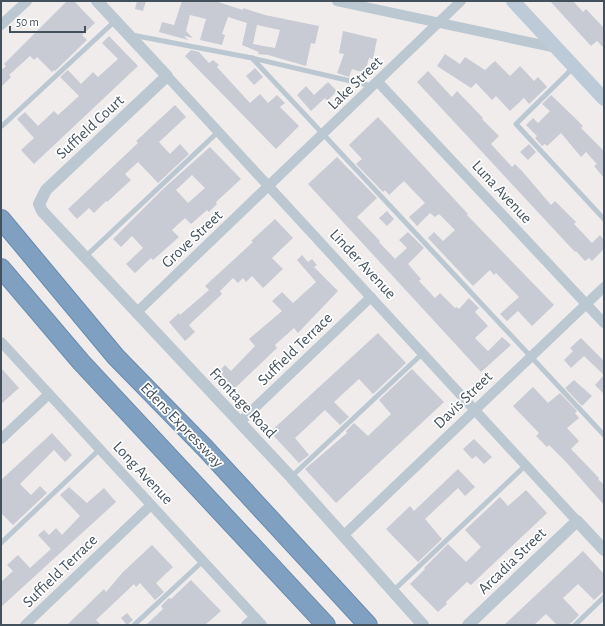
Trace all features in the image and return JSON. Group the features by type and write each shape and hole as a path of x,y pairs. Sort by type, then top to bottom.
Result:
{"highway":[{"path":"1,213 13,233"},
{"name":"Edens Expressway","path":"1,219 116,356 210,453 368,625"},
{"name":"Edens Expressway","path":"1,268 80,362 326,625"}],"main road":[{"path":"513,1 604,99"}],"street":[{"path":"1,25 27,1"},
{"name":"Linder Avenue","path":"97,1 219,131 604,550"},
{"path":"337,1 438,24 557,48"},
{"name":"Lake Street","path":"269,187 462,1"},
{"name":"Suffield Court","path":"39,204 46,190 167,76"},
{"name":"Luna Avenue","path":"376,84 604,323"},
{"name":"Grove Street","path":"136,313 269,187"},
{"name":"Frontage Road","path":"39,204 46,217 291,477 424,625"},
{"name":"Davis Street","path":"344,535 604,287"},
{"name":"Suffield Terrace","path":"240,422 371,297"},
{"name":"Long Avenue","path":"1,342 262,625"},
{"path":"1,439 49,394"},
{"name":"Suffield Terrace","path":"25,625 151,505"},
{"name":"Arcadia Street","path":"468,625 577,521"},
{"path":"246,625 254,616"}],"lane":[{"path":"2,126 116,21"},
{"path":"129,34 376,84"},
{"path":"252,58 604,435"},
{"path":"574,67 516,124 604,219"},
{"path":"84,258 219,131"},
{"path":"291,477 423,353"},
{"path":"1,543 100,450"},
{"path":"393,591 526,465"},
{"path":"134,625 203,561"},
{"path":"575,625 604,598"}],"building":[{"path":"67,1 74,1 95,23 82,35 87,40 55,71 54,70 52,72 37,57 34,60 30,56 9,75 11,77 1,87 1,67 3,69 6,66 4,64"},
{"path":"137,1 146,1 143,11 135,9"},
{"path":"182,1 215,1 243,10 243,8 265,15 319,26 315,44 311,43 306,66 268,55 258,54 259,52 242,45 247,23 228,17 222,34 225,35 222,45 200,40 206,19 190,15 186,31 193,38 184,36 188,40 159,32 162,22 174,25","holes":["257,25 280,30 275,48 253,44"]},
{"path":"550,1 573,1 583,12 586,9 604,28 604,48 597,41 591,46"},
{"path":"343,31 377,39 373,59 369,58 365,73 352,69 349,77 337,73 344,54 339,53"},
{"path":"109,36 138,66 34,164 21,150 34,138 17,119 25,112 38,126 54,111 58,115 79,96 60,77 68,70 81,84 93,72 98,77 118,59 102,43"},
{"path":"191,50 199,52 209,63 213,60 219,65 217,67 250,103 260,94 268,103 277,95 285,103 280,107 299,126 276,149 185,56"},
{"path":"445,54 460,64 465,57 485,70 495,61 510,76 520,66 534,81 538,77 547,87 529,104 524,98 510,111 496,96 492,100 476,83 471,88 437,66"},
{"path":"255,68 263,77 254,85 246,76"},
{"path":"428,71 452,97 457,91 483,118 482,119 499,136 491,144 512,167 515,164 522,171 551,205 555,201 576,222 574,224 592,243 600,235 604,240 604,249 592,261 589,258 585,261 576,251 575,252 417,82"},
{"path":"328,82 337,91 327,101 325,98 311,111 297,95 306,86 314,95"},
{"path":"551,95 583,126 581,128 604,151 604,178 594,166 597,164 586,152 581,157 561,133 547,146 545,144 542,146 535,138 537,136 526,125 533,118 538,123 550,111 542,104"},
{"path":"175,105 186,117 159,142 170,154 180,144 189,154 158,183 138,162 125,174 131,180 94,213 89,208 77,219 68,209 138,143 136,141"},
{"path":"378,117 468,214 467,215 554,305 532,326 518,311 507,321 500,314 519,297 496,273 494,275 490,270 473,286 428,238 434,232 443,241 455,230 439,214 435,217 430,213 417,226 409,217 425,203 404,181 389,195 385,190 383,192 356,164 362,159 349,145"},
{"path":"529,144 536,152 528,160 520,152"},
{"path":"210,147 241,179 216,202 217,204 209,212 207,210 191,224 185,218 172,230 179,237 153,260 151,258 135,273 126,264 143,248 132,236 121,247 113,239 163,189","holes":["192,175 205,188 188,203 176,190"]},
{"path":"337,157 377,198 357,217 380,241 379,242 395,259 407,248 399,240 408,232 424,248 408,264 421,279 419,281 435,298 440,293 455,308 457,307 459,309 469,298 479,308 475,312 488,326 475,338 488,351 502,337 511,345 481,372 308,184"},
{"path":"387,211 394,219 387,226 379,218"},
{"path":"275,219 293,238 272,258 283,269 263,288 252,276 246,282 243,278 238,283 233,278 220,291 222,294 189,325 195,332 185,341 169,322 179,313 180,315 209,290 205,286 253,242 251,241"},
{"path":"302,255 308,262 312,259 317,265 314,267 338,291 298,333 294,328 275,345 277,348 232,391 216,374 225,365 231,371 255,346 249,339 282,311 272,301 282,292 293,303 316,282 297,260"},
{"path":"378,333 406,363 373,394 359,379 334,402 349,417 340,425 325,410 295,438 309,455 299,463 270,432"},
{"path":"581,338 604,361 604,375 584,356 571,368 564,360 573,351 570,348"},
{"path":"1,368 19,388 1,404"},
{"path":"412,369 444,402 336,503 305,469 347,433 346,431 354,423 368,436 391,414 379,400"},
{"path":"604,375 604,394 595,385"},
{"path":"574,380 592,396 582,406 565,388"},
{"path":"533,387 548,403 560,393 577,411 575,413 579,418 567,428 579,441 571,449 604,485 604,505 566,462 549,445 547,447 536,436 539,433 513,406"},
{"path":"52,433 72,455 65,462 54,450 20,484 31,495 40,486 47,493 13,525 1,513 1,480"},
{"path":"474,439 492,457 484,464 476,456 472,459 463,449"},
{"path":"458,469 475,487 465,496 458,488 425,519 442,539 418,562 386,529 410,506 414,511"},
{"path":"69,487 87,503 104,488 116,502 1,607 1,582 13,571 7,565 18,555 30,568 51,549 38,535 44,530 49,535 56,528 62,535 80,516 60,495"},
{"path":"526,490 547,513 471,585 467,582 438,612 410,584 448,544 466,562 481,547 465,530 500,497 508,506"},
{"path":"152,545 173,567 156,583 164,592 155,600 140,583 136,587 134,584 96,620 101,625 67,625 104,589 106,592 123,572"},
{"path":"583,551 604,574 604,591 594,600 578,584 563,598 579,615 572,622 568,625 557,625 546,614 534,625 504,625"},
{"path":"191,580 221,611 205,625 146,625 163,609 161,606 169,598 171,599"},
{"path":"127,613 133,620 127,625 121,618"}]}
